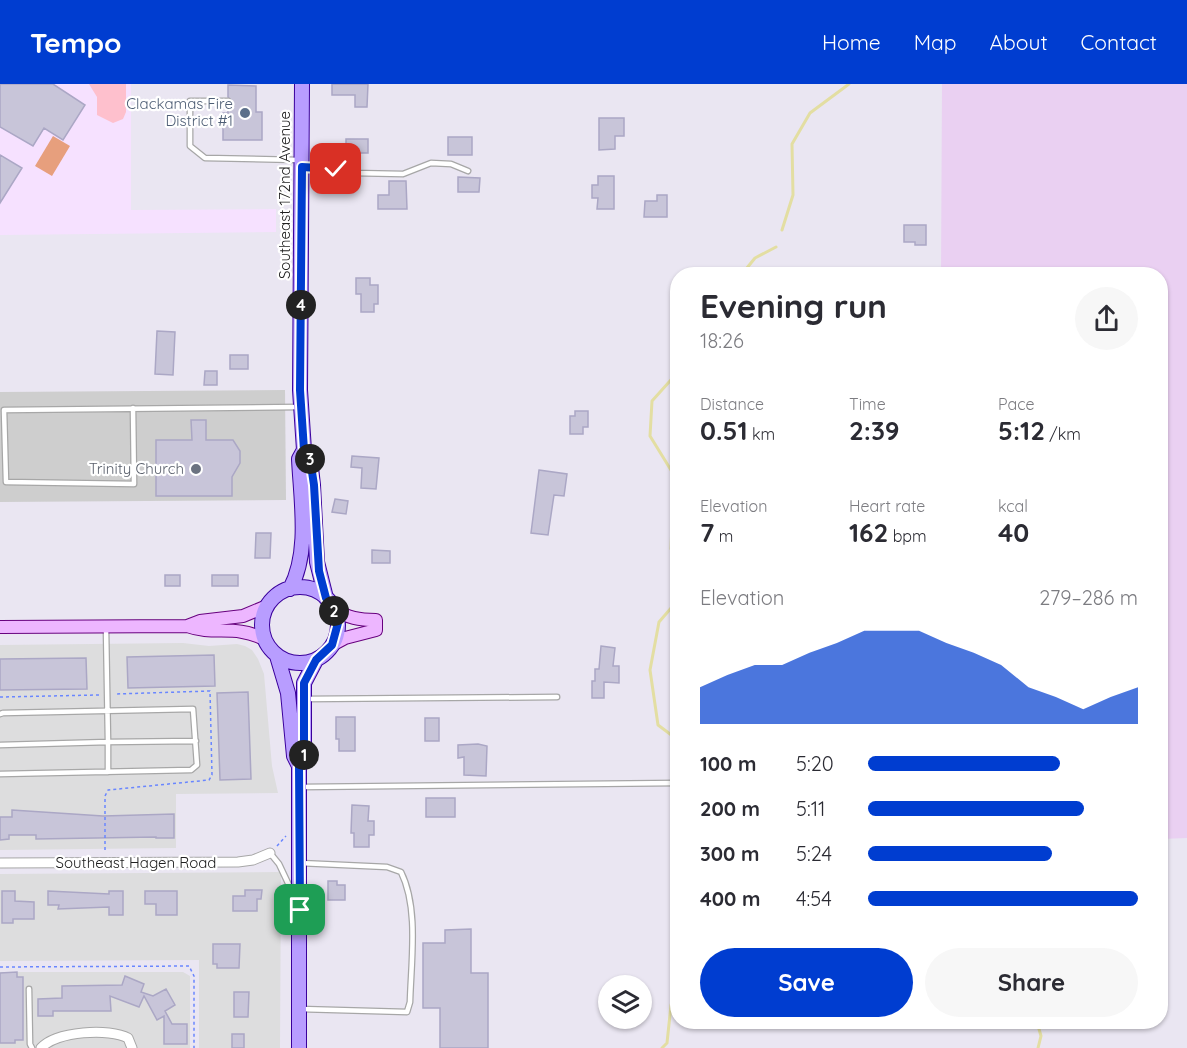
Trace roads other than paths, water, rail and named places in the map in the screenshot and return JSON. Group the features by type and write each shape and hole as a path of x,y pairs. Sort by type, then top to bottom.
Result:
{"main road":[{"name":"Southeast 172nd Avenue","path":"302,84 301,407 304,450 310,459 314,485 317,562 338,623 332,645"},
{"name":"Southeast 172nd Avenue","path":"290,589 297,577 301,559 299,459 304,450"},
{"path":"299,1048 299,766 294,756 287,687 277,656 264,639 262,626 267,606 277,595 290,589 313,590 330,604"},
{"path":"299,766 304,756 304,683 316,660 332,645"},
{"path":"277,656 296,663 316,660"}],"street":[{"path":"330,604 346,617 357,620 376,620 376,630 345,638 332,645"},
{"path":"0,627 187,626 200,621 243,616 267,606"},
{"path":"187,626 200,631 243,630 264,639"},
{"name":"Southeast Hagen Road","path":"0,864 238,862 254,860 270,853"},
{"path":"42,1048 54,1038 64,1035 114,1034 122,1034 128,1038 132,1048"}],"lane":[{"path":"228,101 190,101 190,146 205,158 302,164 353,173 403,174 432,163 451,164 468,171"},
{"path":"133,408 134,484 6,482 4,410 133,408 301,407"},
{"path":"106,627 108,772"},
{"path":"303,699 557,697"},
{"path":"0,714 193,709 197,765 191,770 0,774"},
{"path":"0,745 196,741"},
{"path":"299,787 670,783"},
{"path":"270,853 279,864 300,910"},
{"path":"300,863 387,867 401,872 408,885 412,913 410,1002 407,1012 300,1009"},
{"path":"29,989 32,1048"}],"waterway":[{"path":"782,230 793,195 792,144 810,113 849,84"},
{"path":"748,267 755,258 776,247"},
{"path":"670,381 652,401 650,436 670,468"},
{"path":"670,609 659,622 650,670 658,725 670,734"},
{"path":"662,1048 667,1043 670,1014"},
{"path":"1038,1048 1041,1036 1039,1029"}],"place":[{"name":"Clackamas Fire District #1","path":"245,113"},
{"name":"Trinity Church","path":"196,469"}]}
